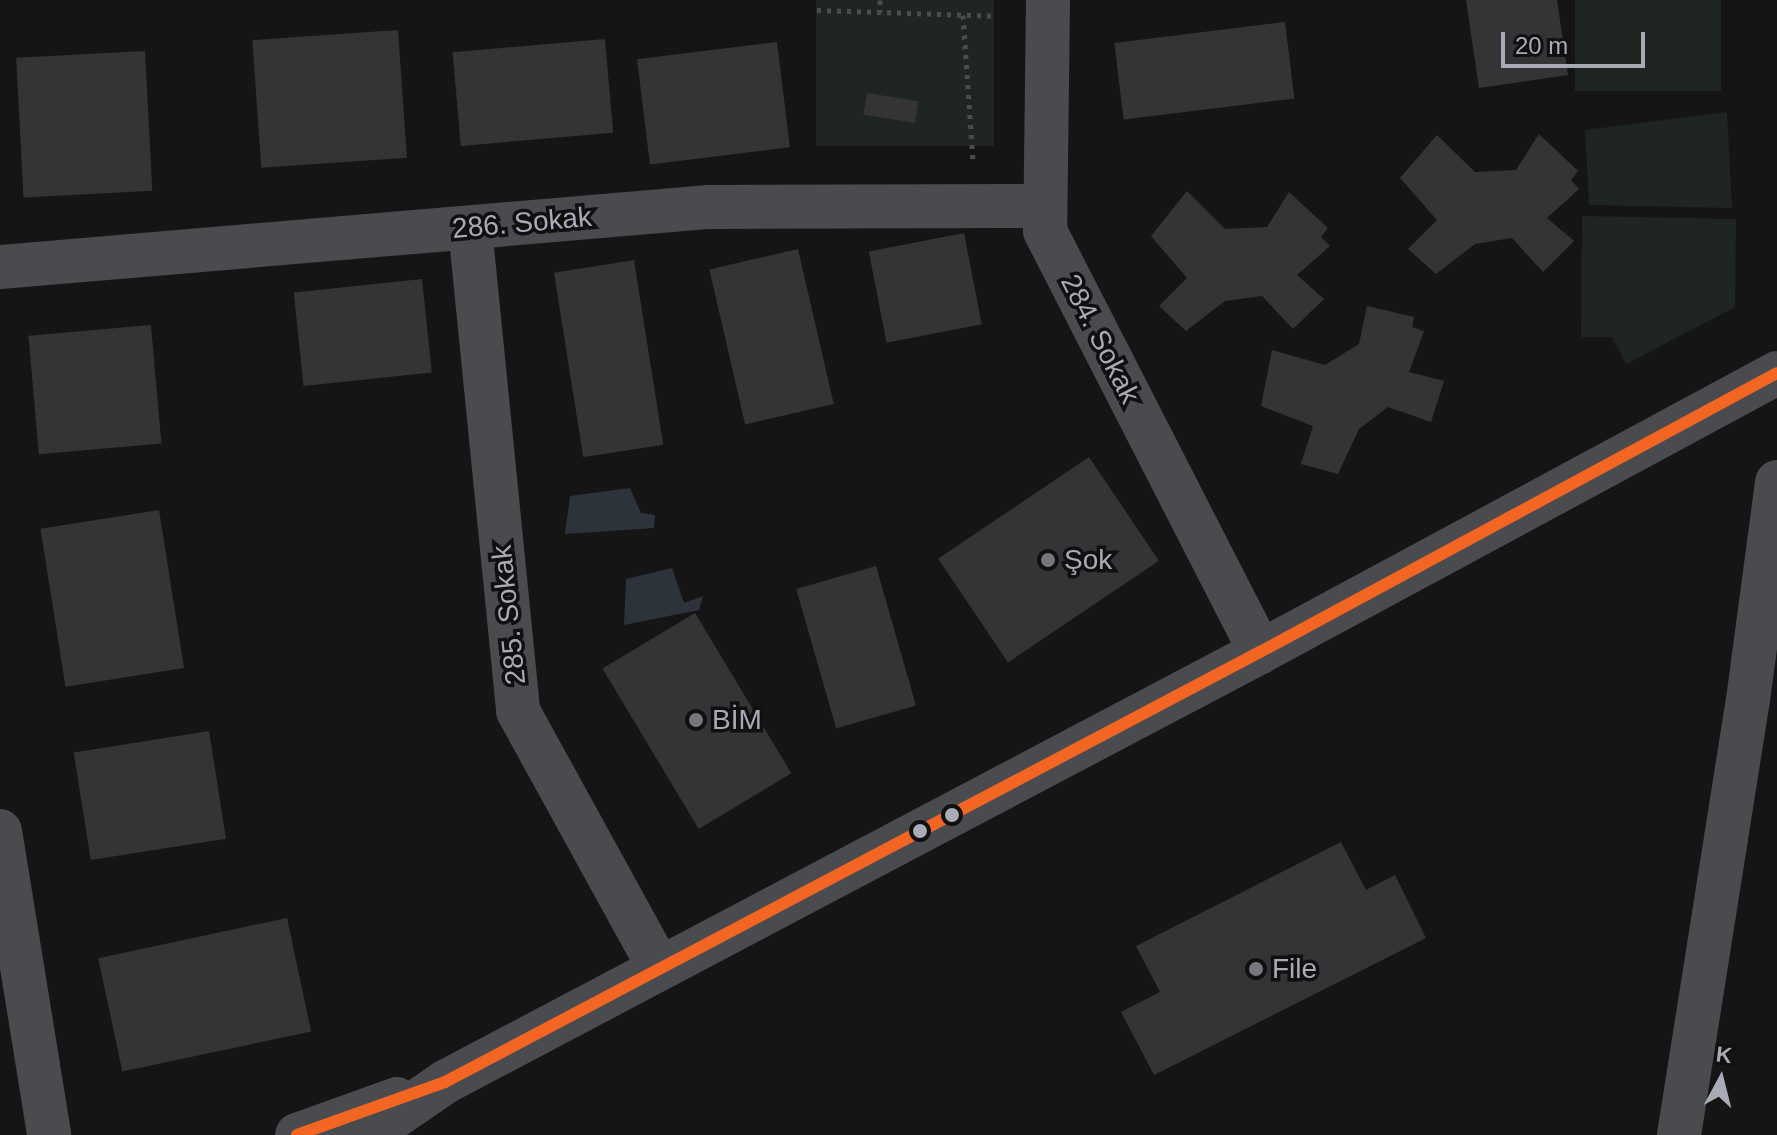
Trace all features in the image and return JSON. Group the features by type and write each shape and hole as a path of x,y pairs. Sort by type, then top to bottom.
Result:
{"street":[{"name":"284. Sokak","path":"1048,0 1045,231 1260,652"},
{"name":"286. Sokak","path":"0,267 709,207 1045,206"},
{"name":"285. Sokak","path":"470,228 518,711 659,968"},
{"path":"368,1135 445,1082 1260,652 1777,373"},
{"path":"1679,1135 1748,700 1777,482"},
{"path":"0,831 4,879 49,1135"},
{"path":"297,1135 445,1082"}],"path":[{"path":"880,0 880,12"},
{"path":"817,10 994,16"},
{"path":"963,15 969,142 981,206"}],"shaded area":[{"path":"816,0 994,0 994,146 816,146"},
{"path":"1575,0 1721,0 1721,91 1575,91"},
{"path":"1727,112 1732,208 1589,205 1585,130"},
{"path":"1582,216 1736,219 1735,307 1626,364 1612,337 1581,337"},
{"path":"630,488 641,513 655,515 654,528 565,534 570,496"},
{"path":"672,568 684,603 703,596 699,610 624,625 626,579"}],"building":[{"path":"1466,0 1557,0 1568,75 1479,88"},
{"path":"1285,22 1294,98 1124,119 1114,43"},
{"path":"398,30 407,158 261,168 252,40"},
{"path":"605,39 613,133 461,146 453,52"},
{"path":"777,42 790,147 650,164 637,59"},
{"path":"145,51 152,191 24,198 16,58"},
{"path":"867,93 918,101 915,123 864,115"},
{"path":"1539,134 1578,171 1571,180 1579,189 1547,218 1574,241 1543,272 1512,238 1475,244 1436,274 1408,249 1437,220 1400,178 1437,135 1475,172 1516,170"},
{"path":"1187,191 1225,229 1267,227 1289,192 1328,228 1321,237 1330,246 1297,275 1324,299 1293,329 1262,296 1225,301 1186,331 1159,306 1187,278 1151,236"},
{"path":"964,233 982,324 887,343 869,252"},
{"path":"798,249 834,404 745,424 709,269"},
{"path":"634,260 663,445 583,457 554,273"},
{"path":"422,279 432,372 304,386 294,292"},
{"path":"1367,306 1414,317 1412,327 1424,331 1409,372 1444,381 1431,422 1388,407 1359,429 1338,474 1301,464 1313,426 1261,406 1272,350 1325,365 1359,344"},
{"path":"151,325 161,444 39,454 28,336"},
{"name":"Şok","path":"1089,457 1159,561 1008,662 938,559"},
{"path":"159,510 184,668 66,687 40,529"},
{"path":"876,566 916,705 836,728 796,589"},
{"name":"BİM","path":"695,613 791,773 699,829 602,669"},
{"path":"209,731 226,839 91,860 74,752"},
{"name":"File","path":"1341,842 1366,890 1395,875 1426,938 1154,1075 1121,1012 1160,992 1136,946"},
{"path":"287,918 311,1031 122,1072 98,958"}],"transit line":[{"path":"297,1135 445,1082 1260,652 1777,373"}],"place":[{"name":"Şok","path":"1048,560"},
{"name":"BİM","path":"696,720"},
{"name":"File","path":"1256,969"}]}
